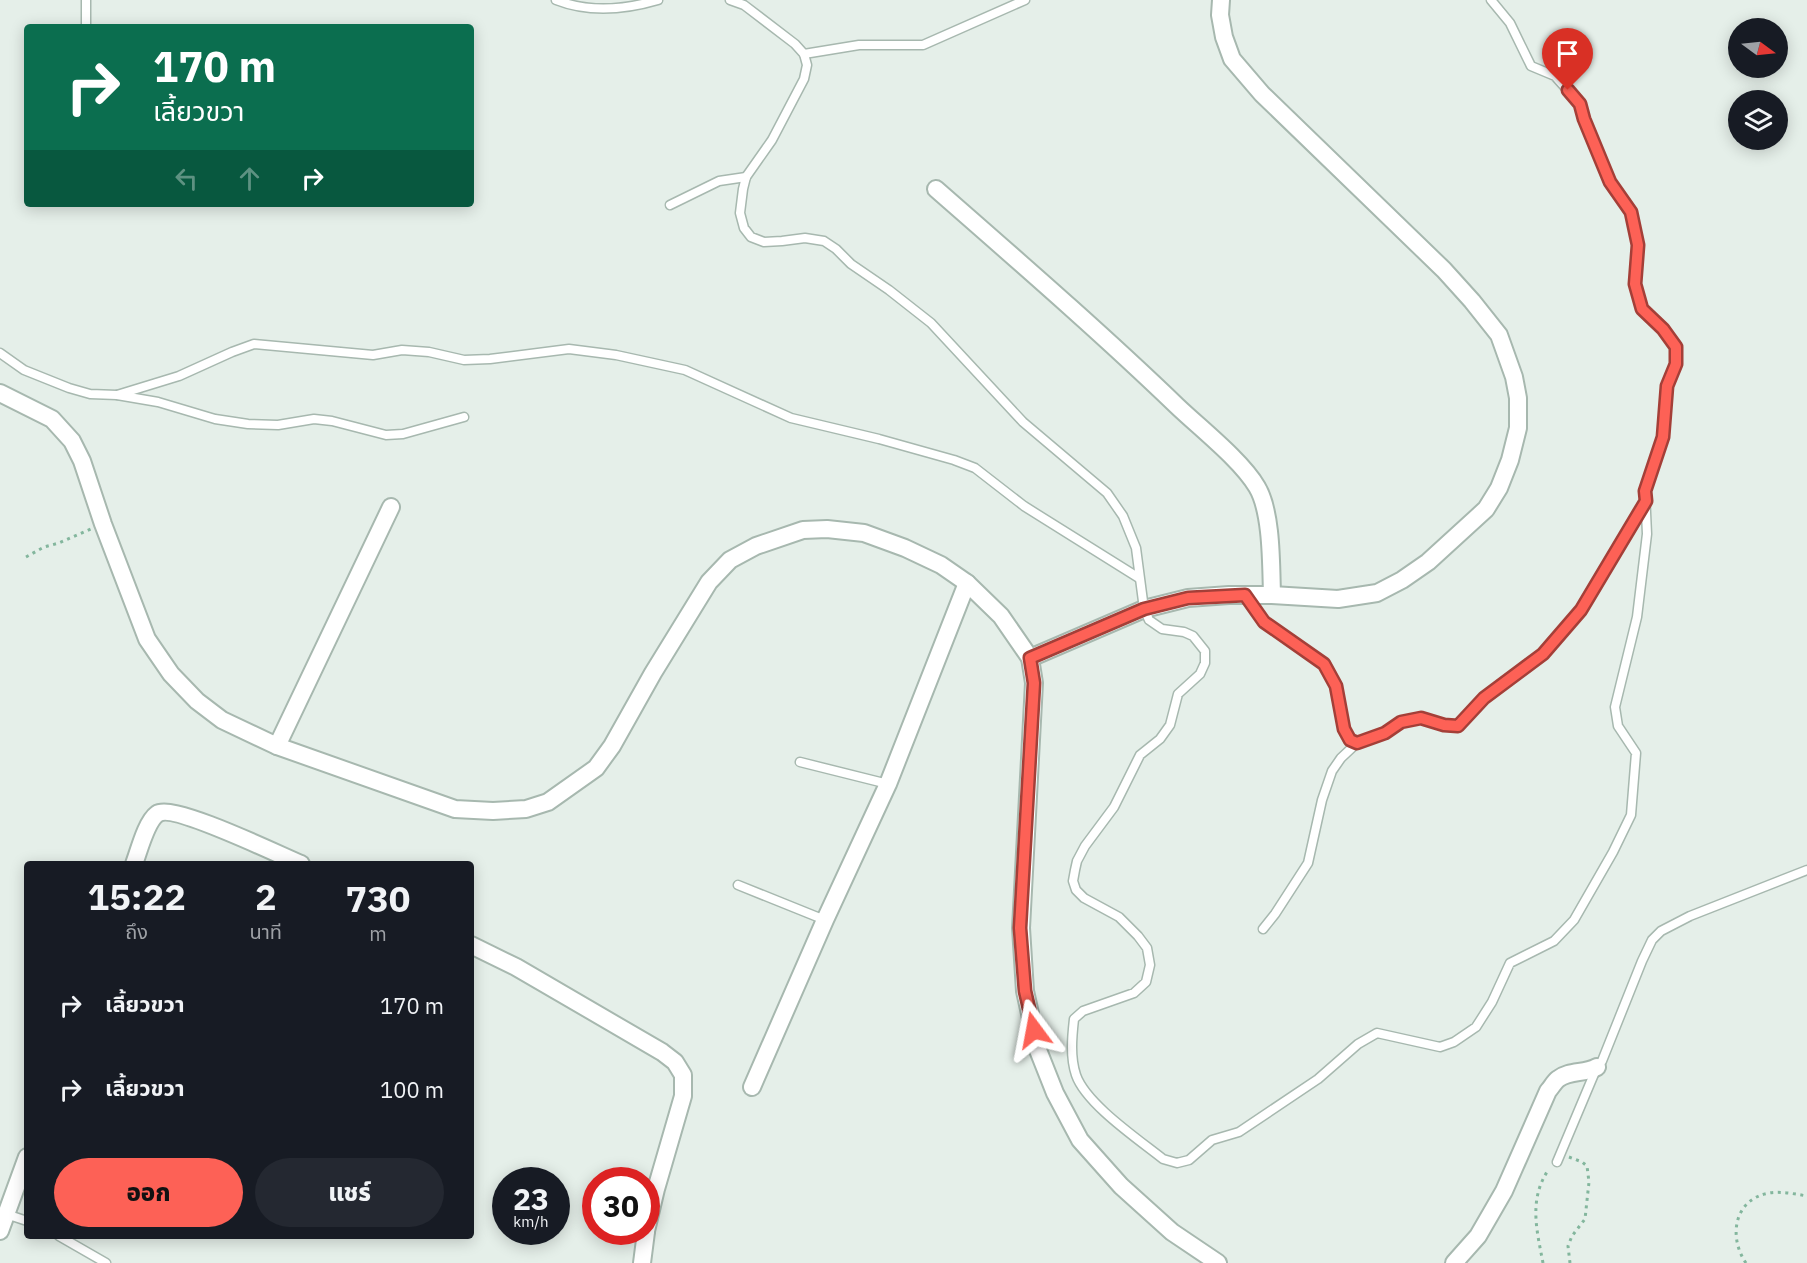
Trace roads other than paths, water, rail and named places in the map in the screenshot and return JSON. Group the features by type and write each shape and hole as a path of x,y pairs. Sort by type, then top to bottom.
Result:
{"street":[{"path":"1030,658 1144,609 1188,598 1272,595 1338,599 1377,593 1402,580 1428,562 1486,508 1499,488 1510,460 1518,428 1518,398 1514,377 1498,335 1473,301 1444,270 1263,94 1232,59 1224,37 1220,15 1221,0"},
{"path":"936,189 1139,370 1244,471 1257,487 1265,509 1270,544 1272,595"},
{"path":"0,393 52,419 72,441 82,461 103,524 147,639 171,674 197,701 222,720 277,746 456,809 493,811 526,809 548,802 596,768 612,746 653,673 709,582 730,560 756,546 803,530 864,532 905,548 941,566 967,583 1001,616 1030,658 1034,683 1020,928 1025,991 1038,1050 1055,1093 1080,1140 1121,1186 1172,1232 1218,1263"},
{"path":"277,746 391,507"},
{"path":"752,1087 888,784 967,583"},
{"path":"135,861 147,828 155,815 161,811 193,817 294,861"},
{"path":"474,947 526,973 662,1052 675,1062 682,1075 683,1096 660,1175"},
{"path":"1454,1263 1478,1236 1503,1191 1548,1091 1557,1080 1568,1074 1598,1067"},
{"path":"0,1231 24,1165"},
{"path":"642,1263 644,1245"}],"lane":[{"path":"86,0 86,24"},
{"path":"556,0 584,8 612,9 633,7 658,0"},
{"path":"730,0 744,5 795,44 804,54 807,64 804,79 772,140 746,177 740,213 744,228 751,237 764,242 805,238 824,242 931,323 1023,422 1107,493 1123,516 1136,548 1144,609 1149,620 1162,629 1184,632 1193,636 1205,651 1205,663 1200,674 1178,694 1170,725 1160,739 1140,755 1114,807 1085,846 1077,861 1073,881 1076,890 1084,898 1119,917 1138,936 1147,948 1150,965 1146,982 1134,993 1083,1011 1074,1019 1071,1042 1076,1075 1091,1100 1163,1159 1177,1163 1189,1160 1212,1140 1239,1132 1318,1078 1359,1044 1377,1034 1440,1047 1454,1042 1476,1027 1492,1002 1510,963 1554,941 1574,920 1613,852 1631,815 1636,753 1618,726 1615,707 1637,616 1647,534 1645,491 1663,437 1667,386 1676,364 1676,347 1663,329 1642,309 1635,284 1638,245 1631,212 1610,182 1580,104 1555,76 1531,66 1510,23 1491,0"},
{"path":"804,54 859,45 923,45 1025,0"},
{"path":"670,205 719,181 746,177"},
{"path":"117,395 179,376 254,344 373,355 402,350 429,352 464,360 570,349 616,354 685,370 791,418 879,439 975,468 1024,506 1139,578"},
{"path":"0,353 24,370 69,388 90,394 117,395 158,402 215,419 248,424 278,425 314,419 332,421 386,435 403,434 464,417"},
{"path":"1263,929 1308,863 1322,800 1332,771 1341,758 1357,743 1385,733 1401,722 1421,718 1444,725 1458,726 1484,698 1543,654 1581,610 1646,501"},
{"path":"1245,595 1264,622 1324,664 1336,686 1344,729 1350,740 1357,743"},
{"path":"800,762 888,784"},
{"path":"1557,1162 1652,940 1661,931 1690,916 1807,870"},
{"path":"738,885 825,920"},
{"path":"6,1214 24,1220"},
{"path":"63,1239 105,1263"}]}
